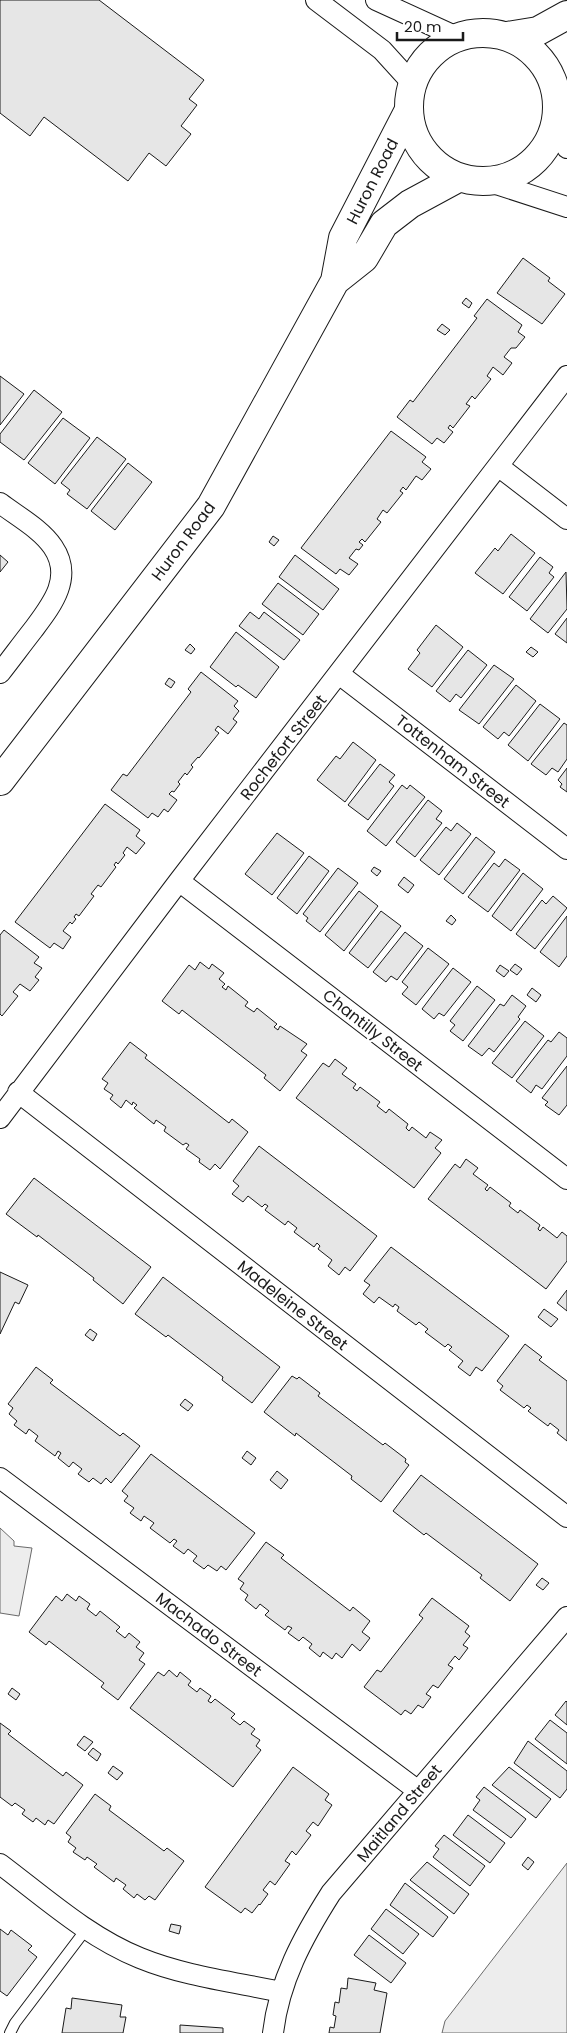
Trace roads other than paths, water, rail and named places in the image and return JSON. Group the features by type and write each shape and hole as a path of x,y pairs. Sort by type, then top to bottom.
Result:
{"main road":[{"path":"507,36 538,31 567,15"},
{"path":"556,121 557,99 550,74 542,61 523,44 507,36 482,32 457,37 438,47 424,62 412,83 408,112 414,137 429,159 458,178 490,182 509,177 538,158 547,146 567,96"},
{"name":"Huron Road","path":"0,780 211,506 335,281 343,238 408,112"},
{"name":"Huron Road","path":"335,281 364,258 384,224 410,204 458,178"}],"street":[{"path":"316,0 382,50 412,83"},
{"path":"376,0 457,37"},
{"path":"556,121 567,148"},
{"path":"490,182 567,207"},
{"name":"Rochefort Street","path":"0,1118 179,881 567,376"},
{"path":"498,466 567,519"},
{"path":"0,503 48,541 58,556 62,573 60,590 52,605 0,673"},
{"name":"Tottenham Street","path":"339,674 567,849"},
{"name":"Chantilly Street","path":"179,881 567,1179"},
{"name":"Madeleine Street","path":"18,1092 567,1517"},
{"name":"Machado Street","path":"0,1478 417,1790"},
{"name":"Maitland Street","path":"273,2033 281,1992 306,1933 331,1893 417,1790 567,1617"},
{"path":"0,1864 112,1945 139,1958 170,1968 281,1992"}],"lane":[{"path":"10,2033 15,2023 87,1928"}]}
